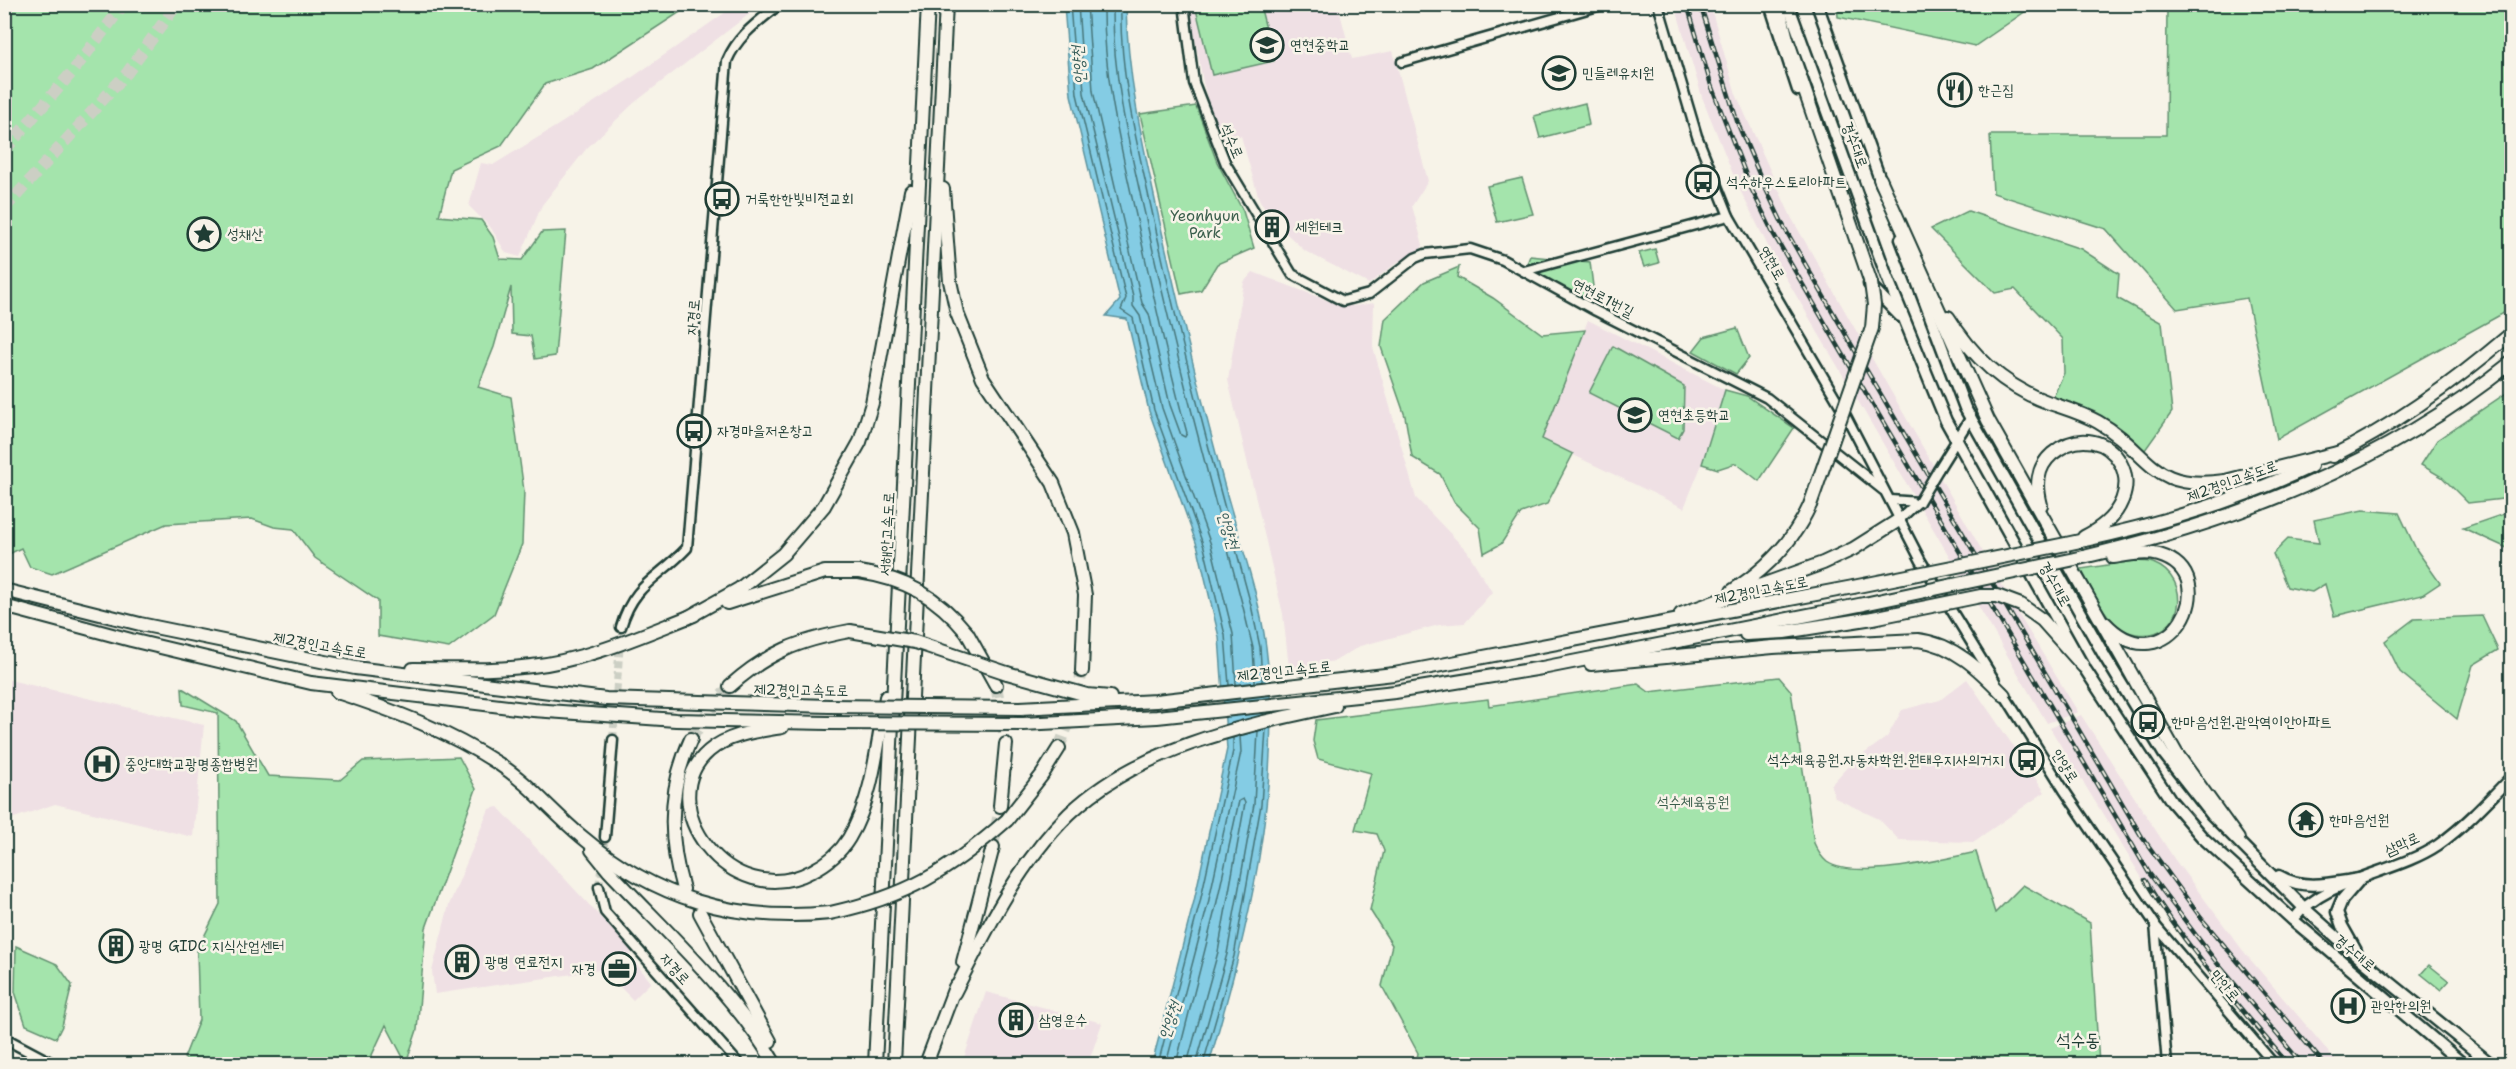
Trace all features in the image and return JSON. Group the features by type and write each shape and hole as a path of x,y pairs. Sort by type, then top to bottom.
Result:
{"highway":[{"name":"서해안고속도로","path":"875,1065 928,4"},
{"path":"894,1065 946,4"},
{"path":"1693,610 1746,582 1774,560 1795,533 1810,505 1872,328 1874,305 1871,283 1778,4"},
{"path":"939,142 950,281 957,313 983,378 1034,452 1064,508 1083,572 1085,595 1082,671"},
{"path":"687,618 739,589 783,554 824,507 860,442 872,403 920,146"},
{"path":"1880,179 1988,420 2176,753 2238,839"},
{"path":"1922,272 1954,326 1978,357 1996,375 2015,388 2099,423 2120,438 2146,464 2168,476 2181,481 2208,483 2246,477 2337,453"},
{"name":"제2경인고속도로","path":"4,590 151,626 355,668 606,699 829,706 1020,708 1156,700 1394,674 1853,587 2066,544 2181,516 2286,477 2337,453 2451,381 2511,333"},
{"name":"제2경인고속도로","path":"4,606 310,684 533,710 676,720 827,723 1023,724 1157,717 1395,692 1542,668 1864,604 2157,540 2229,517 2328,476 2434,418 2475,392 2511,362"},
{"path":"2048,524 2038,494 2037,480 2049,457 2064,447 2081,442 2101,445 2116,455 2125,476 2126,489 2121,504 2102,527 2066,544"},
{"path":"1613,634 1693,610 1823,562 1853,549 1899,520"},
{"path":"2075,559 2148,554 2160,556 2178,567 2188,586 2189,608 2185,620 2172,634 2155,642 2143,643 2123,637 2110,629 2095,611"},
{"path":"355,668 493,669 534,666 616,645 687,618 825,572 859,572 892,578 917,590 949,612 967,633 996,685"},
{"path":"1697,637 1784,632 1873,618 1981,596 2005,598 2021,605 2042,620 2083,666"},
{"path":"730,686 748,670 788,647 810,638 850,632 915,642 1007,673 1087,695 1156,700"},
{"path":"1542,668 1773,647 1918,640 1938,645 1962,657 2004,695"},
{"path":"812,722 729,739 709,751 690,781 689,800 693,820 703,840 715,858 732,870 754,880 800,878 832,859 848,839 868,795 896,652"},
{"path":"310,684 409,716 462,741 528,785 582,837 609,871 723,992 750,1024 775,1065"},
{"path":"954,993 996,910 1046,841 1069,815 1095,792 1132,769 1198,741 1395,692"},
{"path":"683,889 675,862 672,823 675,784 680,761 691,739"},
{"path":"1000,806 1006,744"},
{"path":"582,837 638,876 688,901 756,914 830,913 876,903 925,882 969,854 1007,820 1042,775 1059,748"},
{"path":"926,1065 954,993 975,926 993,847"},
{"path":"700,913 781,1065"}],"main road":[{"path":"1770,4 1866,281 1905,322"},
{"name":"경수대로","path":"1788,4 1905,322 1946,421 2083,666 2172,802 2202,837 2293,921 2463,1065"},
{"name":"경수대로","path":"1817,4 1942,352 1971,417 2105,657 2164,754 2212,815 2270,871 2303,907 2361,959 2491,1065"},
{"name":"삼막로","path":"2293,921 2303,907 2322,895 2437,845 2485,804 2511,776"},
{"path":"2270,871 2292,884 2308,885 2360,879"},
{"path":"2360,879 2342,900 2337,912 2342,926 2361,959"},
{"path":"4,1038 53,1065"}],"street":[{"name":"자경로","path":"621,627 625,611 642,585 672,564 687,548 727,61 742,34 780,4"},
{"name":"석수로","path":"1184,4 1194,83 1226,164 1292,274"},
{"path":"1402,63 1605,4"},
{"name":"연현로","path":"1658,4 1696,136 1730,216 1844,412 1899,520"},
{"path":"1524,271 1730,216"},
{"name":"연현로1번길","path":"1292,274 1343,301 1368,294 1388,282 1415,258 1425,254 1470,249 1503,260 1767,398 1883,491"},
{"path":"1824,443 1844,412"},
{"path":"1899,520 1918,502 1971,417"},
{"path":"1890,500 1918,502"},
{"name":"안양로","path":"1899,520 1921,561 2064,790 2155,924 2167,1065"},
{"path":"605,837 613,740"},
{"name":"자경로","path":"599,887 605,912 739,1065"},
{"name":"만안로","path":"2155,924 2274,1065"}],"shaded area":[{"path":"736,5 761,5 634,103 587,148 542,205 520,257 506,253 491,228 469,206 481,163 493,165 555,127 627,81"},
{"path":"1189,5 1338,5 1352,59 1393,51 1428,181 1412,206 1423,245 1420,251 1399,261 1369,284 1305,251 1271,219 1259,199 1241,136 1218,139 1203,82"},
{"path":"1675,5 1710,5 1736,94 1791,217 2019,615 2078,712 2047,723 1773,256 1737,184 1702,97"},
{"path":"1253,272 1339,305 1355,306 1374,303 1373,347 1416,498 1467,551 1492,592 1465,623 1439,625 1360,646 1335,661 1289,668 1283,614 1228,380 1244,282"},
{"name":"연현초등학교","path":"1588,320 1725,390 1702,464 1684,508 1542,440"},
{"name":"중앙대학교광명종합병원","path":"5,679 204,725 193,837 55,804 5,821"},
{"path":"1967,679 2045,792 1973,842 1899,840 1879,819 1835,798 1831,785 1850,764 1887,737 1902,710 1940,700"},
{"path":"2081,715 2175,860 2244,952 2339,1064 2283,1064 2164,914 2050,728"},
{"path":"498,807 633,952 629,955 651,982 633,1000 608,975 620,962 614,968 435,994 432,971 449,905 489,809"},
{"path":"986,992 1102,1023 1088,1064 962,1064"}],"green space":[{"path":"4,5 691,5 593,69 545,84 501,146 451,169 439,216 481,220 493,237 500,259 522,260 542,232 566,231 555,356 535,359 531,336 512,334 511,287 494,347 478,387 511,397 524,491 522,544 494,614 449,648 378,636 378,601 315,558 293,529 274,527 252,519 166,524 52,574 30,567 21,548 5,556"},
{"path":"1195,5 1260,5 1274,61 1212,75"},
{"path":"1837,5 2167,5 2029,9 1975,46 1838,17"},
{"path":"2167,5 2511,5 2511,309 2277,439 2247,298 2177,309 2106,229 1993,193 1990,135 2166,135"},
{"path":"1585,103 1589,125 1540,138 1534,116"},
{"name":"Yeonhyun Park","path":"1196,106 1217,162 1243,211 1254,248 1217,264 1201,290 1181,294 1140,114"},
{"path":"1522,178 1533,214 1497,222 1487,186"},
{"path":"1968,211 2081,249 2119,274 2117,298 2162,323 2172,412 2145,450 2102,418 2052,399 2064,373 2063,339 2015,289 1995,293 1931,229"},
{"path":"1655,249 1659,263 1644,267 1639,253"},
{"path":"1530,256 1590,262 1596,311 1524,271"},
{"path":"1459,267 1457,277 1493,298 1542,334 1585,330 1542,439 1573,454 1547,504 1521,513 1501,544 1484,553 1480,528 1454,502 1440,474 1412,457 1405,416 1381,347 1385,319 1424,282"},
{"path":"1737,328 1749,358 1736,374 1693,351 1704,337"},
{"path":"1613,346 1684,386 1683,429 1678,438 1589,393"},
{"path":"1725,390 1747,396 1794,428 1759,481 1736,463 1718,469 1702,464"},
{"path":"2511,390 2511,498 2468,503 2442,477 2421,465 2437,440"},
{"path":"2511,500 2511,541 2507,548 2463,528 2504,514"},
{"path":"2363,510 2399,513 2416,549 2440,583 2422,595 2334,616 2325,584 2312,592 2287,587 2273,554 2288,539 2319,543 2314,520"},
{"path":"2134,561 2153,563 2166,571 2174,582 2178,594 2178,607 2173,619 2165,628 2152,634 2136,634 2115,624 2100,605 2081,569"},
{"path":"2482,616 2498,650 2473,665 2457,719 2400,672 2385,641 2414,619"},
{"name":"석수체육공원","path":"1779,677 1791,691 1814,843 1827,862 1840,867 1878,869 1976,852 1995,913 2023,885 2090,923 2099,1064 1416,1064 1418,1053 1382,986 1392,945 1370,910 1384,851 1377,834 1355,830 1371,773 1318,759 1313,741 1316,720 1488,699 1489,706 1638,684 1649,692"},
{"path":"182,688 236,721 268,776 340,780 363,761 459,757 476,789 426,928 417,1030 406,1063 386,1025 372,1055 373,1064 193,1064 184,1058 199,1020 197,951 220,904 218,713 183,705"},
{"path":"16,946 57,964 72,985 62,1026 56,1038 26,1025 15,992"},
{"path":"2429,965 2449,981 2441,990 2421,974"}],"water":[{"name":"안양천","path":"1064,5 1126,5 1133,84 1158,214 1206,417 1248,565 1266,647 1270,700 1270,753 1259,858 1237,962 1209,1064 1152,1064 1194,901 1227,749 1219,637 1198,548 1149,411 1127,319 1106,316 1120,300 1071,95"}],"tunnel":[{"path":"4,151 73,71 124,4"},
{"path":"4,209 127,73 177,4"},
{"path":"613,740 621,627"},
{"path":"1059,748 1075,705 1082,671"},
{"path":"996,685 1006,744"},
{"path":"691,739 708,712 730,686"},
{"path":"993,847 1000,806"},
{"path":"599,887 605,837"}],"railway":[{"path":"1687,4 1711,85 1751,188 1773,233 1840,349 2149,873 2217,963 2302,1064"},
{"path":"1700,4 1738,124 1763,183 1784,227 1850,342 2142,837 2201,918 2324,1064"},
{"path":"2145,880 2177,929 2231,998 2288,1064"}],"place":[{"name":"연현중학교","path":"1267,45"},
{"name":"민들레유치원","path":"1559,73"},
{"name":"한근집","path":"1955,90"},
{"name":"석수하우스토리아파트","path":"1703,182"},
{"name":"거룩한한빛비젼교회","path":"722,199"},
{"name":"세원테크","path":"1272,227"},
{"name":"성채산","path":"204,234"},
{"name":"연현초등학교","path":"1635,415"},
{"name":"자경마을저온창고","path":"694,431"},
{"name":"한마음선원.관악역이안아파트","path":"2148,722"},
{"name":"석수체육공원.자동차학원.원태우지사의거지","path":"2027,760"},
{"name":"중앙대학교광명종합병원","path":"102,764"},
{"name":"한마음선원","path":"2306,820"},
{"name":"광명 GIDC 지식산업센터","path":"116,946"},
{"name":"광명 연료전지","path":"462,962"},
{"name":"자경","path":"619,969"},
{"name":"관악한의원","path":"2348,1006"},
{"name":"삼영운수","path":"1016,1020"}],"district":[{"name":"석수동","path":"2078,1040"}]}
